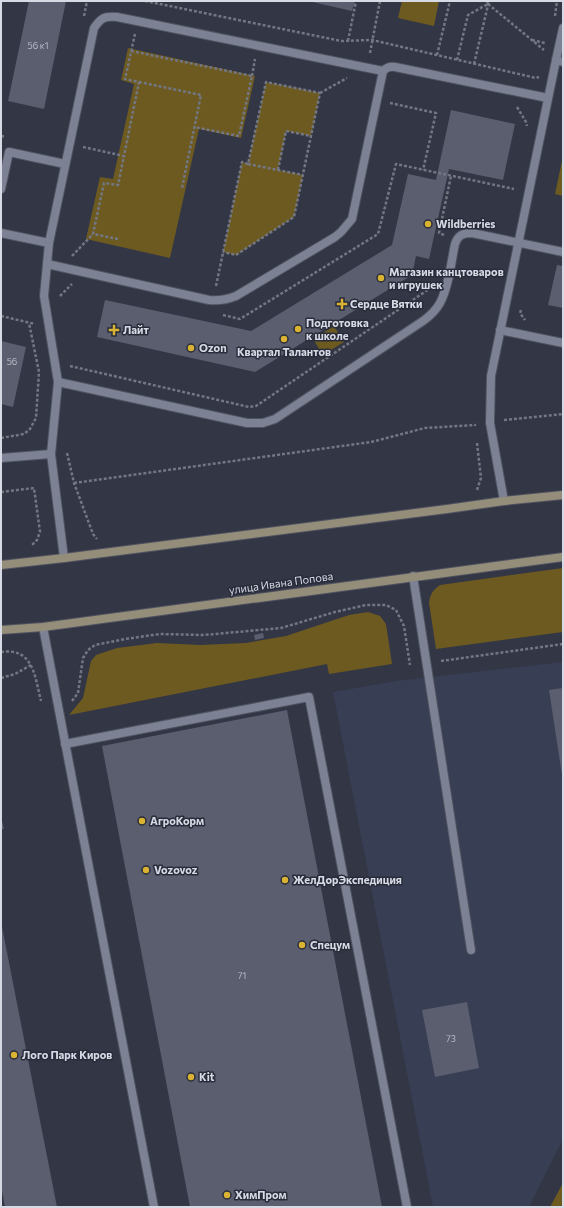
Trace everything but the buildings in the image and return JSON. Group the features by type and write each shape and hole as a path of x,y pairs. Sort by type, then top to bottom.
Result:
{"main road":[{"path":"1,565 504,501 563,495"},
{"name":"улица Ивана Попова","path":"1,630 43,627 563,557"}],"lane":[{"path":"64,558 51,454 58,382 44,296 49,243 94,28 100,19 108,16 383,72"},
{"path":"504,501 490,423 490,376 548,98 560,61 563,28"},
{"path":"47,264 213,300 226,300 236,296 335,237 352,219 383,72 386,68 390,66 548,98"},
{"path":"1,189 5,151 65,164"},
{"path":"1,233 49,243"},
{"path":"58,382 247,423 263,423 275,419 432,314 440,303 444,292 455,244 458,237 465,233 472,233 563,252"},
{"path":"500,330 563,343"},
{"path":"1,458 51,454"},
{"path":"413,576 472,950"},
{"path":"43,627 154,1207"},
{"path":"66,744 309,697 407,1207"}],"path":[{"path":"84,16 87,1"},
{"path":"145,1 341,41 372,40 536,78 541,76"},
{"path":"348,41 356,1"},
{"path":"248,164 266,82 320,93 367,68 380,1"},
{"path":"438,56 450,1"},
{"path":"554,23 557,1"},
{"path":"457,60 468,15 488,2"},
{"path":"488,2 560,61"},
{"path":"474,64 488,2"},
{"path":"137,21 125,79 201,94 182,188"},
{"path":"131,51 252,76 239,136 194,126"},
{"path":"60,267 94,234 104,182 118,186 139,82"},
{"path":"223,252 236,255 294,217 320,93"},
{"path":"278,170 286,131 311,136"},
{"path":"1,136 8,138"},
{"path":"69,144 124,156"},
{"path":"213,300 242,162 303,175"},
{"path":"442,242 444,235 439,233 451,176"},
{"path":"94,234 118,239"},
{"path":"68,366 249,407 256,406 425,292 432,285"},
{"path":"522,306 520,313 526,321 531,323"},
{"path":"1,316 49,327"},
{"path":"1,438 24,434 30,429 36,418 39,372 29,323"},
{"path":"499,421 563,414"},
{"path":"102,541 97,540 93,534 74,483 371,442 425,428 475,425 476,432"},
{"path":"472,495 477,489 481,478 477,440"},
{"path":"1,492 34,488 40,532 37,540 32,546 26,548"},
{"path":"1,652 16,652 27,658 32,665 41,702 60,717 78,693 83,658 88,650 101,643 132,638 160,634 204,635 281,628 366,605 386,605 396,610 404,626 410,665"},
{"path":"438,661 563,644"},
{"path":"1,678 15,674 32,665"}],"shaded area":[{"path":"402,1 439,1 434,26 398,18"},
{"path":"128,48 255,76 241,138 199,129 170,258 86,239 100,177 113,179 134,84 121,80"},
{"path":"266,82 320,93 311,136 286,131 278,170 303,175 294,217 236,255 223,252 242,162 248,164"},
{"path":"563,156 563,196 555,194"},
{"path":"334,326 344,342 323,355 313,339"},
{"path":"563,568 563,632 436,649 429,603 432,592 440,585"},
{"path":"368,612 380,616 386,624 392,664 329,674 327,664 69,715 83,698 91,661 96,655 117,648 157,643 200,645 246,643 286,636 349,615"},
{"path":"563,662 563,1139 529,1207 433,1207 333,692 396,681"},
{"path":"563,1183 563,1207 550,1207"}],"place":[{"name":"Wildberries","path":"428,224"},
{"name":"Магазин канцтоваров и игрушек","path":"381,278"},
{"name":"Сердце Вятки","path":"342,304"},
{"name":"Подготовка к школе","path":"298,329"},
{"name":"Лайт","path":"114,330"},
{"name":"Квартал Талантов","path":"284,339"},
{"name":"Ozon","path":"191,348"},
{"name":"АгроКорм","path":"142,821"},
{"name":"Vozovoz","path":"146,870"},
{"name":"ЖелДорЭкспедиция","path":"285,880"},
{"name":"Спецум","path":"302,945"},
{"name":"Лого Парк Киров","path":"14,1055"},
{"name":"Kit","path":"191,1077"},
{"name":"ХимПром","path":"227,1195"}]}
